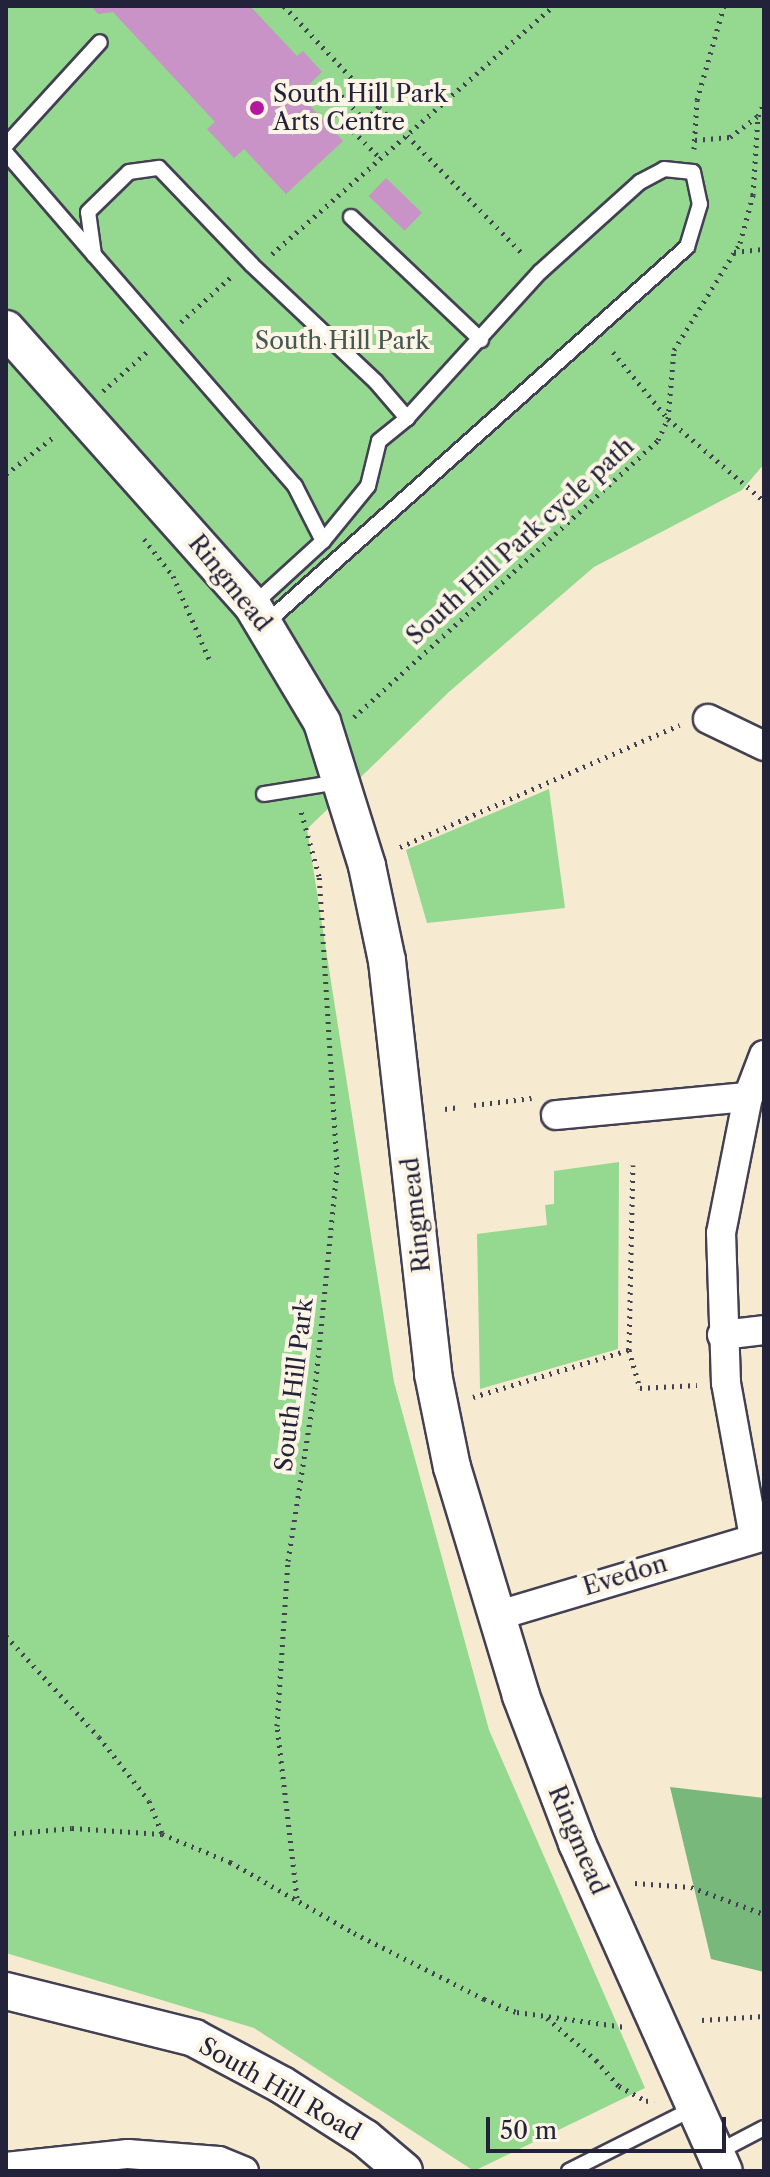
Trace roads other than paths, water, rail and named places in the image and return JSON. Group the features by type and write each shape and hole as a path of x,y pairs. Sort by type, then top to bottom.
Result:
{"street":[{"name":"Ringmead","path":"6,329 259,614 322,722 367,866 387,961 433,1374 452,1467 521,1696 577,1843 720,2162"},
{"path":"708,719 764,746"},
{"name":"Evedon","path":"496,1616 759,1536 726,1383 721,1233 748,1097 764,1055"},
{"path":"556,1115 748,1097"},
{"path":"722,1335 764,1330"},
{"name":"South Hill Road","path":"6,1991 194,2038 282,2085 365,2138 404,2171"},
{"path":"6,2167 128,2154 219,2161 244,2171"}],"lane":[{"path":"6,145 100,42"},
{"path":"6,153 295,486 323,541"},
{"path":"94,255 88,212 129,172 159,168 252,265 376,382 407,418"},
{"path":"664,169 693,172 700,204 687,247 259,614 368,486 379,441 407,418 540,272 640,182 664,169"},
{"path":"351,217 481,340"},
{"path":"264,794 341,782"},
{"path":"569,2171 692,2098"},
{"path":"720,2162 764,2128"}],"place":[{"name":"South Hill Park Arts Centre","path":"257,108"}],"park label":[{"name":"South Hill Park","path":"342,341"}]}
